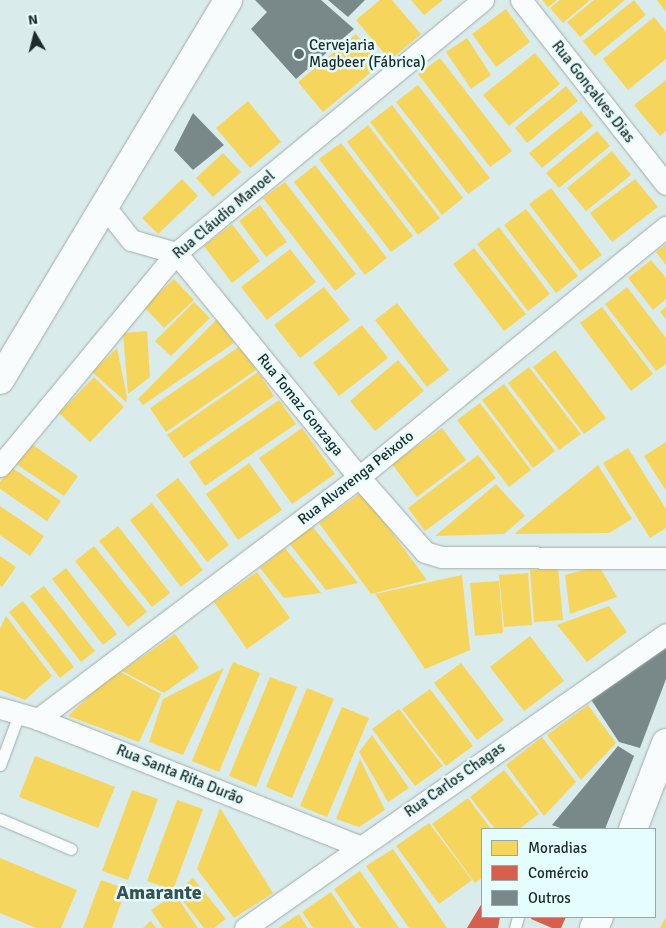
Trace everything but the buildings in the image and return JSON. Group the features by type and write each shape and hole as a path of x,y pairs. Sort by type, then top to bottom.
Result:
{"main road":[{"path":"0,380 228,0"},
{"path":"633,828 666,743"}],"street":[{"name":"Rua Cláudio Manoel","path":"0,466 176,253 483,0"},
{"name":"Rua Gonçalves Dias","path":"521,0 666,184"},
{"path":"105,207 131,240 176,253"},
{"name":"Rua Alvarenga Peixoto","path":"19,714 359,477 666,227"},
{"name":"Rua Tomaz Gonzaga","path":"176,253 359,477 425,552 440,558 666,558"},
{"name":"Rua Carlos Chagas","path":"245,928 359,846 666,634"},
{"name":"Rua Santa Rita Durão","path":"19,714 359,846"}],"lane":[{"path":"0,765 19,714"},
{"path":"0,819 71,849"}],"place":[{"name":"Cervejaria Magbeer (Fábrica)","path":"299,54"}],"district":[{"name":"Amarante","path":"159,892"}]}
